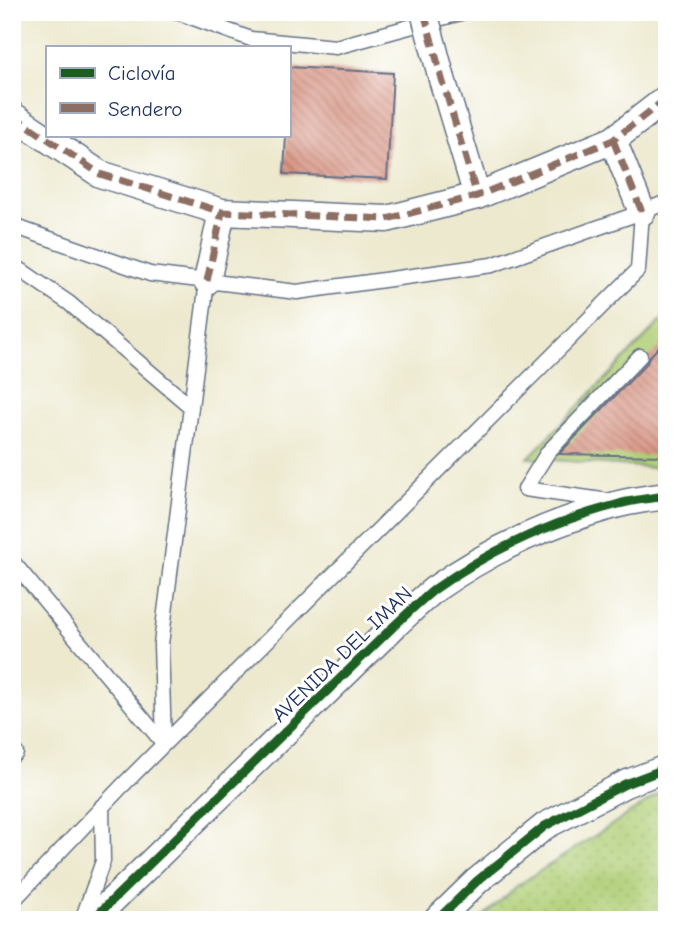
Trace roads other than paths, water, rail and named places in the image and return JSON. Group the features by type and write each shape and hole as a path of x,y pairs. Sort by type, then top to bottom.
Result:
{"street":[{"path":"424,12 477,196"},
{"path":"12,115 100,174 222,212 387,219 477,196 613,140 667,98"},
{"path":"613,140 642,212"},
{"path":"208,281 222,212"},
{"name":"AVENIDA DEL IMAN","path":"92,920 433,591 478,562 561,523 621,503 667,496"},
{"path":"438,920 477,881 545,827 625,784 667,768"}],"lane":[{"path":"177,12 251,39 336,47 464,12"},
{"path":"12,222 22,229 150,274 297,292 492,265 667,202"},
{"path":"12,901 164,744 638,270 642,212"},
{"path":"12,264 69,303 191,407"},
{"path":"164,744 161,644 208,281"},
{"path":"621,503 525,489 548,452 640,356"},
{"path":"12,561 164,744"},
{"path":"12,749 16,753 12,756"},
{"path":"82,920 103,861 103,806"}]}
